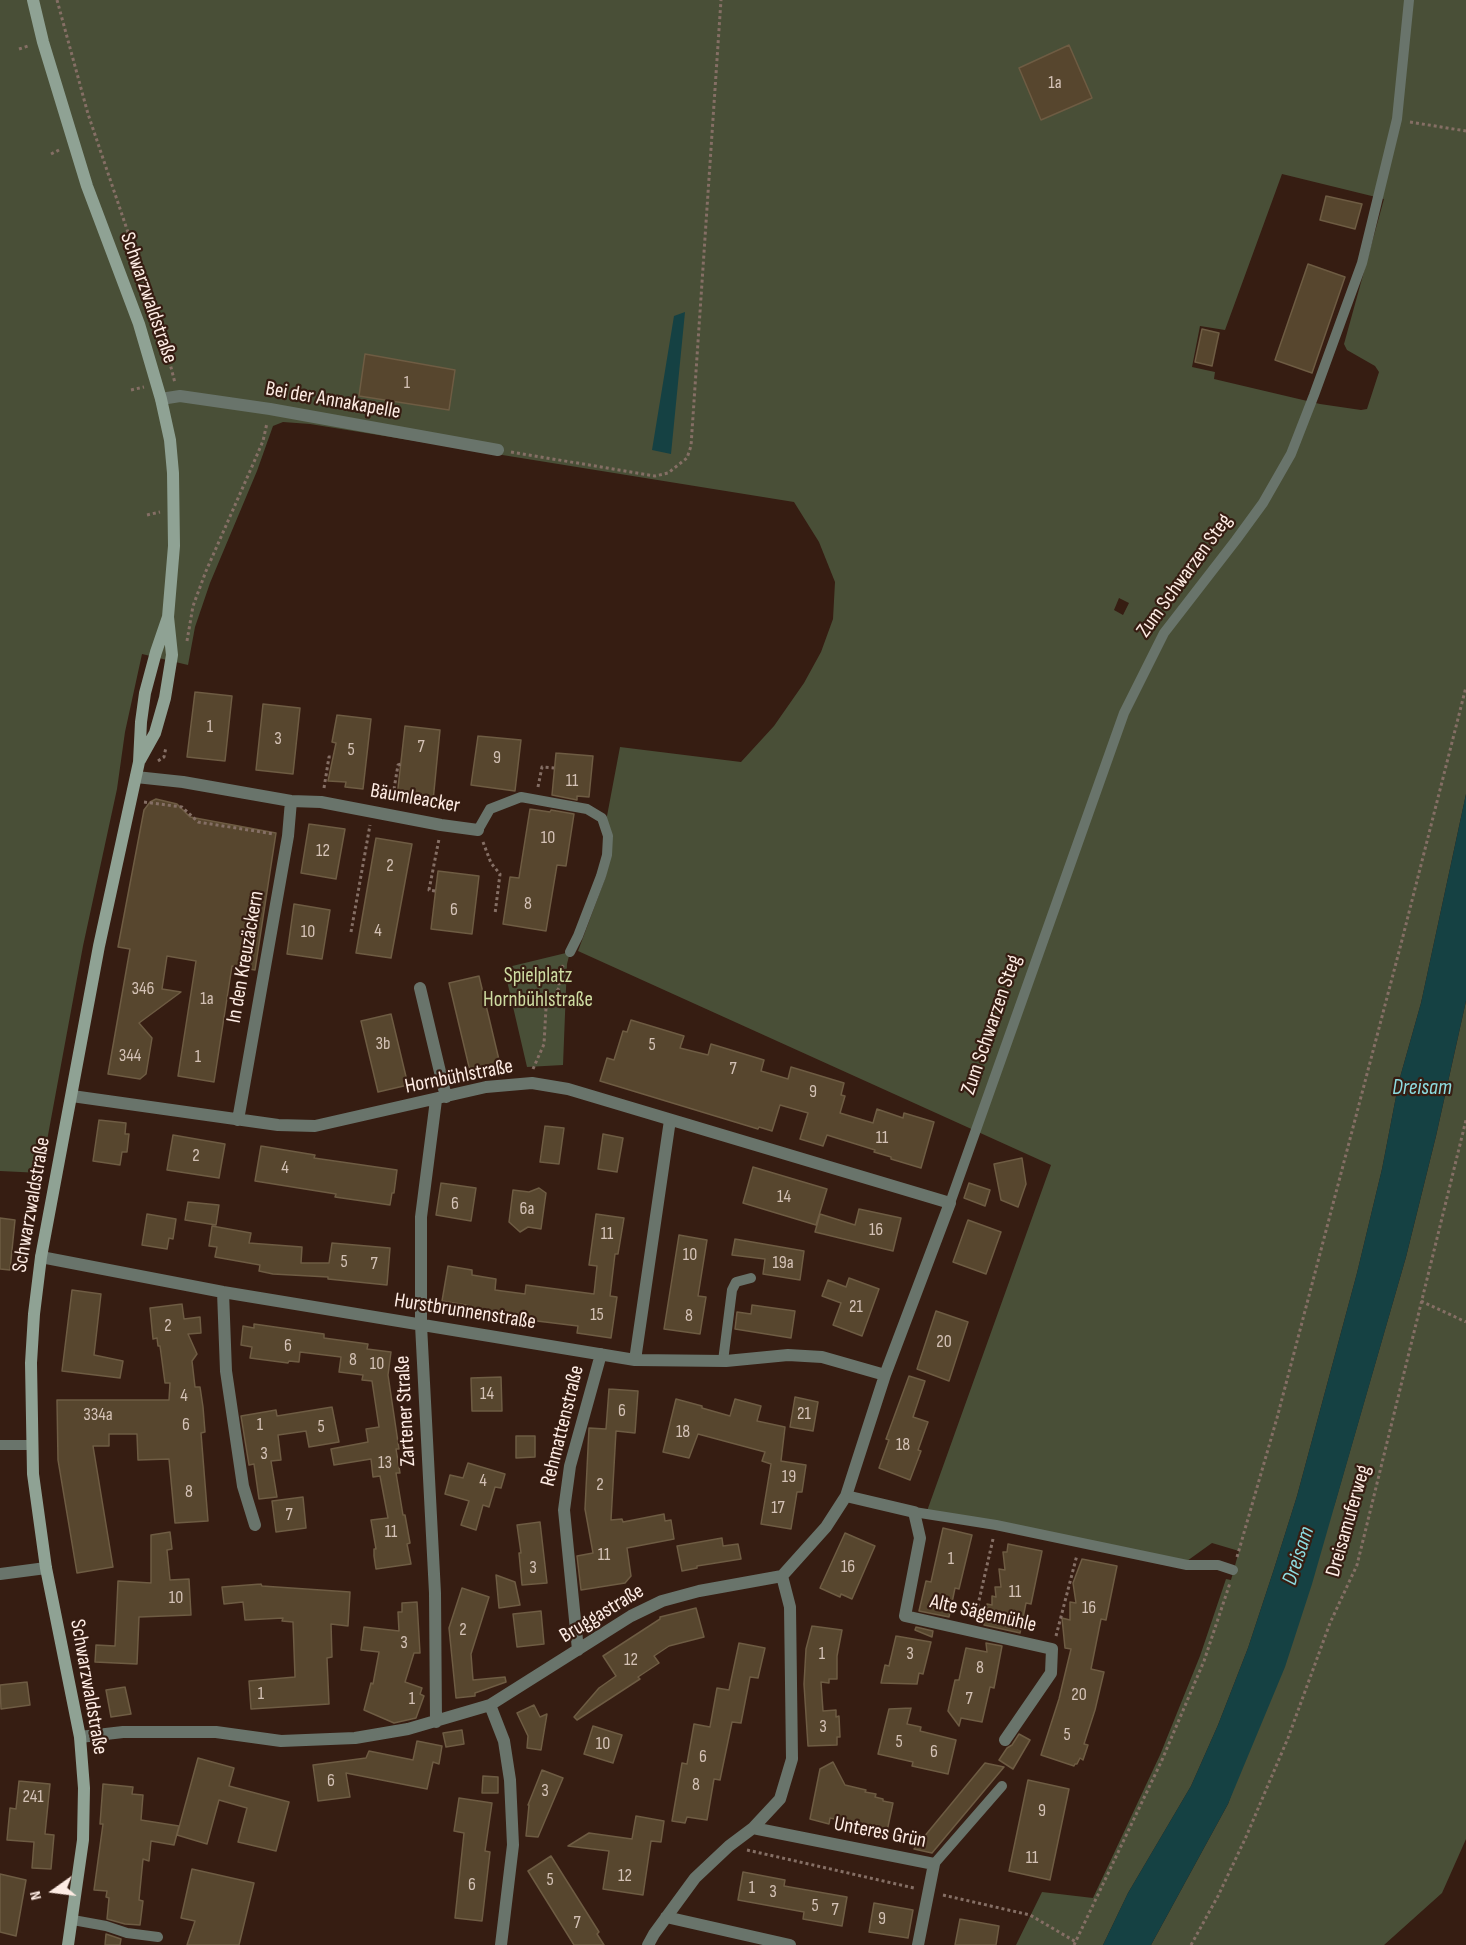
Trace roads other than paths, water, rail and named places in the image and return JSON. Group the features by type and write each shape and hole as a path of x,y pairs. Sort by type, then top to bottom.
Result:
{"main road":[{"name":"Schwarzwaldstraße","path":"33,0 81,165 139,324 161,399 170,441 173,473 174,546 168,617 172,654 165,698 155,733 140,762 136,777 99,946 41,1257 31,1363 34,1486 46,1568 80,1737 84,1788 83,1840 68,1945"},
{"name":"Schwarzwaldstraße","path":"140,762 141,722 145,693 168,617"}],"street":[{"name":"Bei der Annakapelle","path":"161,399 180,396 270,409 498,450"},
{"name":"Bäumleacker","path":"136,777 183,782 291,801 321,802 477,830"},
{"name":"In den Kreuzäckern","path":"238,1120 288,836 291,801"},
{"name":"Zartener Straße","path":"420,988 441,1099 421,1217 421,1324 435,1593 436,1722"},
{"name":"Hornbühlstraße","path":"72,1096 278,1125 315,1126 486,1087 532,1083 568,1089 950,1203"},
{"path":"635,1360 670,1120"},
{"path":"648,1945 695,1878 729,1846 753,1828 780,1799 792,1759 790,1606 782,1576 826,1527 846,1496 885,1375 950,1203"},
{"name":"Hurstbrunnenstraße","path":"41,1257 223,1292 635,1360 723,1361 789,1355 822,1357 885,1375"},
{"path":"223,1292 226,1371 243,1486 255,1525"},
{"name":"Rehmattenstraße","path":"578,1650 564,1510 570,1466 601,1354"},
{"path":"846,1496 914,1512"},
{"name":"Alte Sägemühle","path":"914,1512 920,1538 905,1616 1052,1649 1051,1672 1005,1740"},
{"path":"0,1574 46,1568"},
{"name":"Bruggastraße","path":"80,1737 123,1732 216,1732 281,1741 356,1738 408,1729 490,1705 631,1616 662,1601 699,1591 782,1576"},
{"path":"490,1705 504,1741 510,1780 513,1845 501,1945"},
{"name":"Unteres Grün","path":"753,1828 934,1864"},
{"path":"918,1945 934,1864"},
{"path":"666,1917 790,1945"}],"lane":[{"name":"Zum Schwarzen Steg","path":"950,1203 1124,713 1164,633 1263,502 1291,454 1314,395 1362,263 1397,119 1409,0"},
{"name":"Bäumleacker","path":"477,830 490,809 521,797 587,809 602,818 608,836 607,855 579,936 570,952"},
{"path":"723,1361 732,1290 736,1282 751,1278"},
{"path":"0,1445 32,1445"},
{"path":"914,1512 996,1525 1187,1565 1218,1565 1233,1570"},
{"name":"Unteres Grün","path":"934,1864 1002,1786"},
{"path":"73,1920 106,1926 126,1933 158,1936"}],"water":[{"path":"685,312 671,454 652,450 674,316"},
{"name":"Dreisam","path":"1466,794 1466,1001 1406,1257 1312,1584 1285,1667 1228,1804 1151,1945 1103,1945 1128,1893 1191,1786 1248,1648 1274,1569 1297,1496 1357,1273 1382,1169 1399,1081 1421,1003"}],"park label":[{"name":"Spielplatz Hornbühlstraße","path":"538,989"}]}
